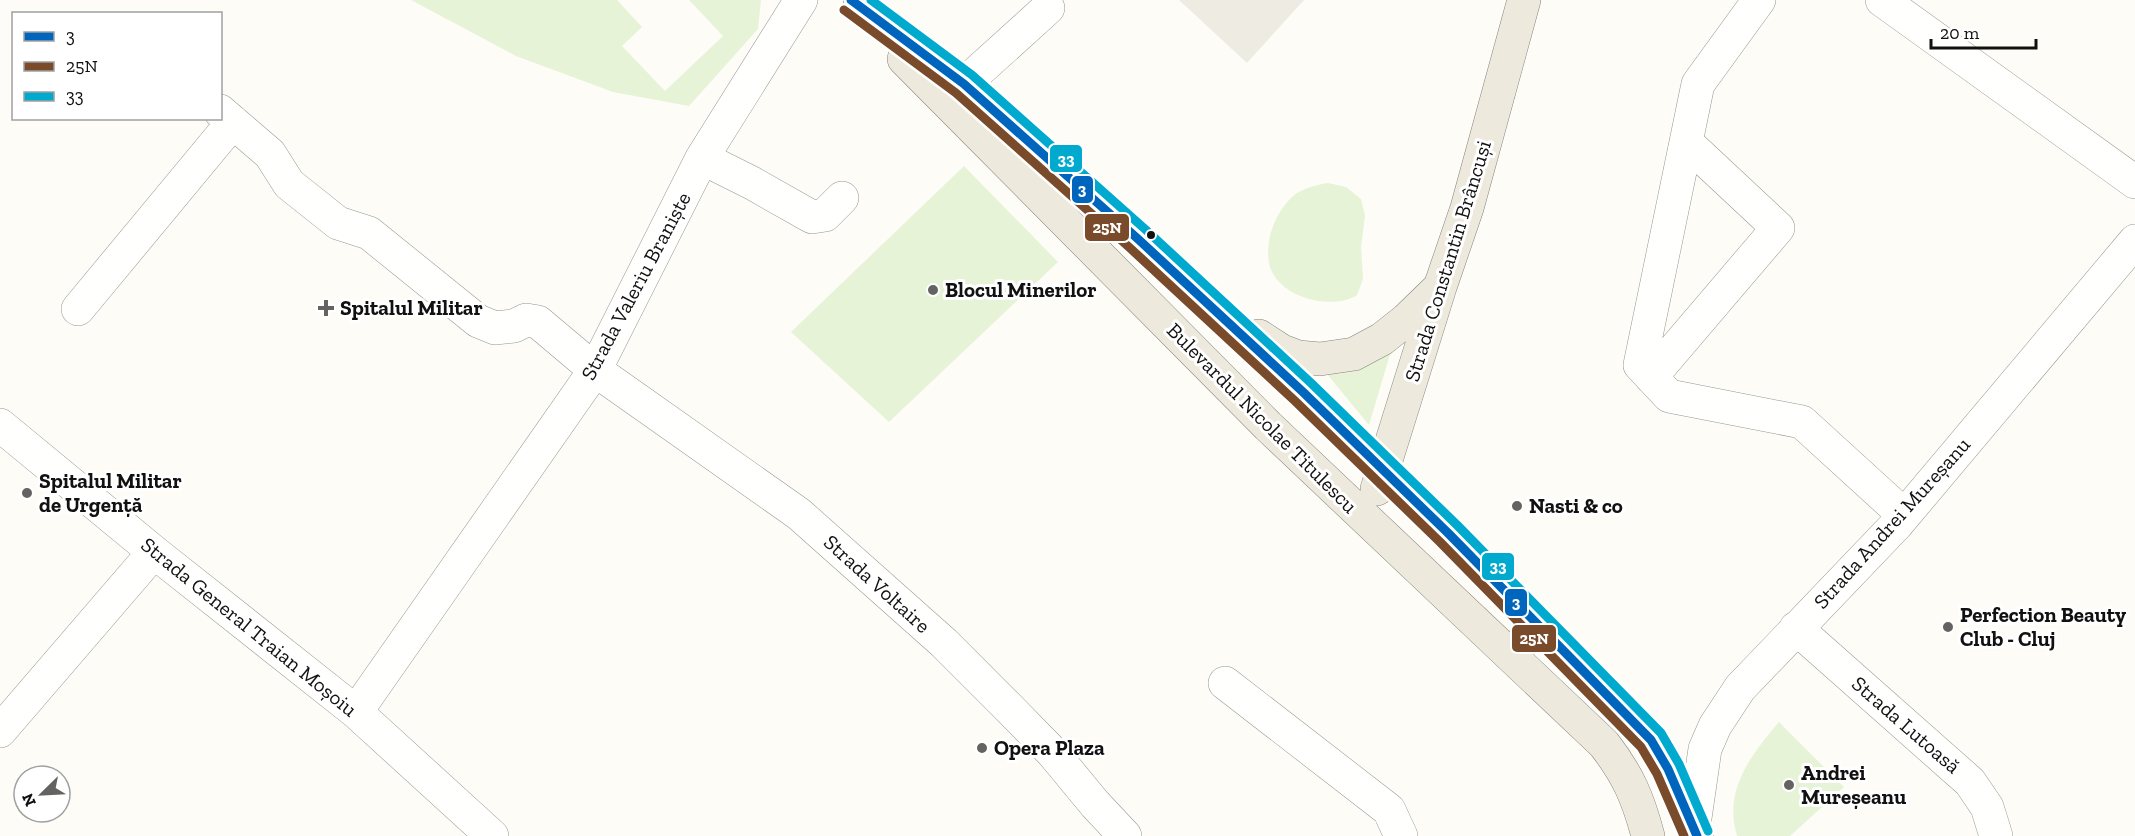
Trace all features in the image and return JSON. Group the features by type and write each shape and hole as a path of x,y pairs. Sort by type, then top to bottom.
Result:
{"main road":[{"name":"Strada Constantin Brâncuși","path":"1365,519 1383,472 1440,286 1467,208 1524,0"},
{"name":"Bulevardul Nicolae Titulescu","path":"855,4 964,84 1138,239 1303,392 1448,533 1642,730 1668,769 1695,830"},
{"name":"Bulevardul Nicolae Titulescu","path":"855,4 896,51 992,149 1269,426 1604,744 1620,765 1634,790 1648,835"},
{"path":"1198,296 1282,351 1298,357 1320,359 1353,354 1382,339 1406,320 1440,286"}],"street":[{"name":"Strada Valeriu Braniște","path":"356,712 595,370 702,158 801,0"},
{"path":"1759,0 1698,84 1640,365 1669,396 1802,422 1904,515"},
{"path":"1882,0 2135,182"},
{"path":"964,84 1048,8"},
{"path":"78,309 227,116"},
{"name":"Strada Voltaire","path":"227,116 270,154 289,184 338,223 369,232 478,321 495,328 514,326 526,320 538,322 595,370 799,514 944,644 984,683 1052,752 1125,836"},
{"path":"1652,377 1778,228 1686,142"},
{"path":"702,158 812,217 825,215 842,198"},
{"name":"Strada Andrei Mureșanu","path":"1695,830 1705,749 1715,726 1740,688 1904,515 2135,241"},
{"name":"Strada General Traian Moșoiu","path":"0,425 154,552 356,712 492,836"},
{"path":"0,731 154,552"},
{"name":"Strada Lutoasă","path":"1796,628 1970,782 1987,807 1996,836"},
{"path":"1225,683 1389,810 1401,836"}],"green space":[{"path":"411,0 617,0 642,27 622,46 665,91 723,36 689,0 761,0 758,29 689,106 613,92 516,56"},
{"path":"964,166 1058,262 889,422 791,332"},
{"path":"1328,183 1346,187 1361,199 1365,216 1361,247 1363,279 1357,295 1334,302 1308,299 1284,287 1270,267 1268,257 1273,226 1283,207 1297,193 1312,186"},
{"path":"1391,351 1369,425 1322,368"},
{"path":"1779,722 1844,787 1790,836 1737,836 1734,803 1742,774 1759,747"}],"shaded area":[{"path":"1179,0 1304,0 1247,63"}],"transit line":[{"name":"3","path":"851,0 964,84 1138,239 1303,392 1448,533 1651,740 1668,769 1697,836"},
{"name":"33","path":"871,0 972,75 1146,230 1311,383 1457,525 1661,733 1679,764 1708,831"},
{"name":"25N","path":"844,10 956,93 1130,248 1295,401 1440,542 1641,747 1657,774 1684,836"}],"place":[{"name":"Blocul Minerilor","path":"933,290"},
{"name":"Spitalul Militar","path":"326,308"},
{"name":"Spitalul Militar de Urgență","path":"27,493"},
{"name":"Nasti & co","path":"1517,506"},
{"name":"Perfection Beauty Club - Cluj","path":"1948,627"},
{"name":"Opera Plaza","path":"982,748"},
{"name":"Andrei Mureșeanu","path":"1789,785"}]}
